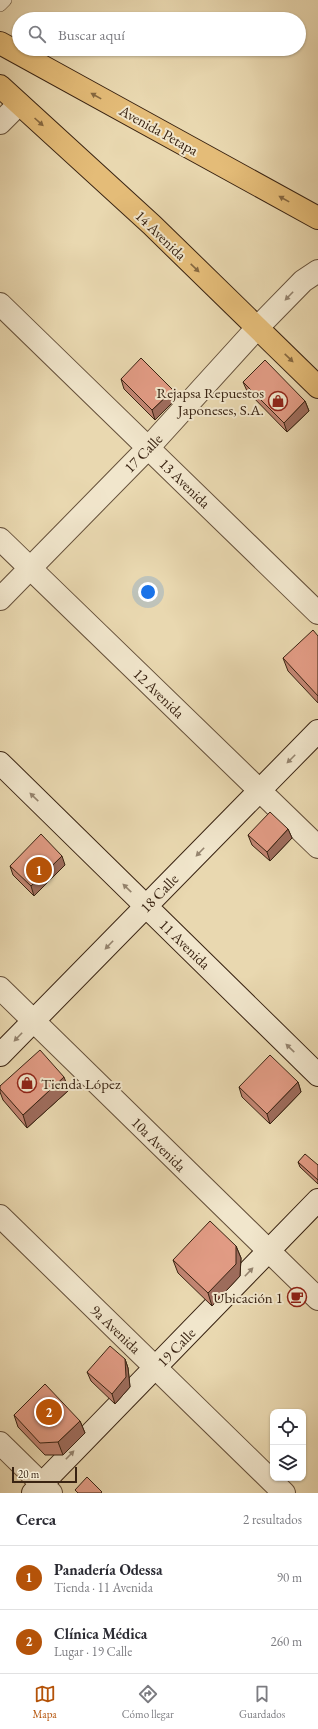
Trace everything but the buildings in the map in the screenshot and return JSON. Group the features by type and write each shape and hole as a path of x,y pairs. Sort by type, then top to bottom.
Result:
{"main road":[{"name":"Avenida Petapa","path":"0,43 12,50"},
{"name":"Avenida Petapa","path":"24,56 318,218"},
{"name":"14 Avenida","path":"0,86 152,225 318,387"}],"street":[{"path":"0,123 19,104"},
{"name":"17 Calle","path":"0,599 148,448 257,328 303,281 318,271"},
{"name":"13 Avenida","path":"0,304 318,613"},
{"name":"12 Avenida","path":"0,539 318,847"},
{"name":"18 Calle","path":"0,1055 318,731"},
{"name":"11 Avenida","path":"0,763 318,1075"},
{"name":"10a Avenida","path":"0,988 318,1299"},
{"name":"19 Calle","path":"42,1490 156,1368 318,1200"},
{"name":"9a Avenida","path":"0,1216 284,1493"},
{"path":"0,1444 42,1490"}],"lane":[{"path":"0,5 5,0"}],"place":[{"name":"Rejapsa Repuestos Japoneses, S.A.","path":"278,401"},
{"name":"Panadería Odessa","path":"39,870"},
{"name":"Tienda López","path":"27,1083"},
{"name":"Ubicación 1","path":"297,1297"},
{"name":"Clínica Médica","path":"49,1412"}]}
